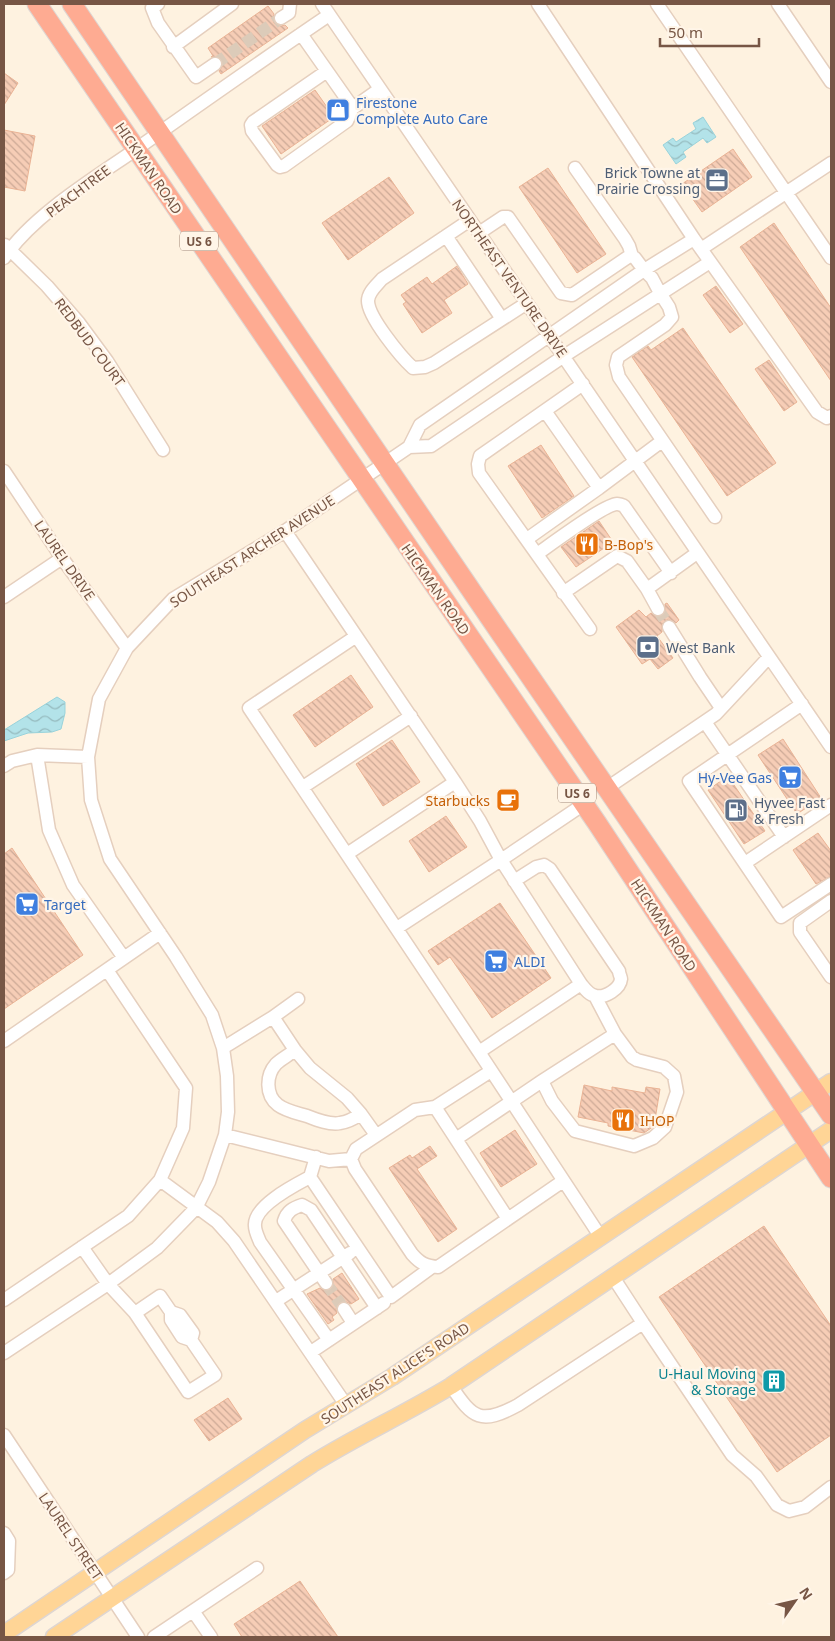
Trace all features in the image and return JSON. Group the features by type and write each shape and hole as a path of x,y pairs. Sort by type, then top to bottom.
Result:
{"highway":[{"name":"HICKMAN ROAD","path":"38,4 584,804 831,1178"},
{"name":"HICKMAN ROAD","path":"72,4 607,788 824,1087 831,1115"}],"main road":[{"name":"SOUTHEAST ALICE'S ROAD","path":"4,1634 305,1430 392,1377 824,1087"},
{"path":"54,1637 312,1464 344,1444 425,1402 451,1386 831,1130"}],"street":[{"path":"158,4 152,8 158,23 196,77 215,64"},
{"path":"173,46 232,4"},
{"path":"281,18 289,13 290,4"},
{"name":"NORTHEAST VENTURE DRIVE","path":"322,4 831,747"},
{"path":"538,4 697,244 817,412 826,418 831,416"},
{"path":"657,4 831,258"},
{"path":"778,4 831,82"},
{"name":"PEACHTREE","path":"6,250 59,204 103,171 329,15"},
{"path":"302,34 353,108"},
{"path":"327,71 253,122 251,126 252,131 280,167 346,121 353,108 380,89"},
{"path":"710,262 564,356 431,446 409,447 420,425 644,270 697,244 786,193 831,164"},
{"path":"574,168 625,239 632,256 636,258 652,278 669,307 672,317 665,325 618,358 616,365 619,377 715,517"},
{"path":"479,233 503,217 508,217 561,292 566,295 572,295 632,256"},
{"path":"470,220 382,279 372,289 368,301 373,317 404,360 413,368 425,367 527,303"},
{"path":"446,236 502,319"},
{"name":"REDBUD COURT","path":"6,250 47,286 79,323 107,361 163,450"},
{"path":"583,384 480,456 478,464 479,473 590,629"},
{"path":"545,411 599,488"},
{"path":"526,539 662,441"},
{"name":"SOUTHEAST ARCHER AVENUE","path":"4,1353 108,1284 157,1248 196,1208 209,1182 225,1135 228,1112 227,1076 223,1048 212,1015 110,859 92,800 88,757 99,699 127,648 173,599 285,531 409,447"},
{"name":"LAUREL DRIVE","path":"4,472 62,558 127,648"},
{"path":"537,554 589,518 608,506 617,503 624,506 671,572"},
{"path":"285,531 455,782 480,821 514,881 581,984 587,992 596,996 604,996 618,987 621,980 619,972 550,869 544,865 536,866 514,881"},
{"path":"647,589 697,553"},
{"path":"563,592 617,556 627,561 647,589 658,609"},
{"path":"4,597 62,558"},
{"path":"669,627 721,708"},
{"path":"355,637 250,708 600,1236"},
{"path":"607,788 705,722 721,708 769,657"},
{"path":"802,704 689,781 781,918 831,884"},
{"path":"303,787 411,716"},
{"path":"705,722 784,837"},
{"path":"37,755 49,830 73,885 124,958"},
{"path":"4,766 12,761 37,755 88,757"},
{"path":"347,854 455,782"},
{"path":"397,928 584,804"},
{"path":"745,863 784,837 829,811"},
{"path":"831,902 800,923 800,932 831,977"},
{"path":"4,1041 160,934"},
{"path":"4,1300 128,1216 160,1180 184,1128 186,1088 107,970"},
{"path":"479,1052 581,984"},
{"path":"542,1081 552,1101 575,1132 634,1146 653,1138 665,1128 677,1092 674,1076 664,1067 632,1057 616,1034 596,996"},
{"path":"223,1048 298,999"},
{"path":"273,1017 295,1050 310,1068 347,1098 376,1135"},
{"path":"456,1139 511,1101 616,1034"},
{"path":"295,1050 276,1064 270,1073 267,1083 270,1094 276,1104 313,1119 338,1124 352,1120 361,1114"},
{"path":"491,1071 435,1107 415,1110 356,1149 351,1159 355,1169 412,1254 419,1262 428,1267 438,1266 563,1181"},
{"path":"435,1107 508,1219"},
{"path":"225,1135 329,1161 351,1159"},
{"path":"316,1158 310,1177 285,1190 267,1205 258,1213 254,1225 260,1242 329,1340"},
{"path":"310,1177 391,1297"},
{"path":"160,1180 217,1222 234,1241 346,1405"},
{"path":"323,1278 284,1221 286,1213 302,1205 311,1210 377,1308"},
{"path":"82,1247 108,1284 135,1313 188,1392 215,1375 191,1340 193,1333 180,1315 171,1312 160,1296 135,1313"},
{"path":"276,1301 293,1289 323,1278 343,1257 358,1248"},
{"path":"311,1352 377,1308 432,1266"},
{"path":"613,1277 732,1455 756,1476 777,1505 789,1511 805,1507 831,1488"},
{"path":"344,1309 354,1323"},
{"path":"451,1386 462,1403 473,1414 484,1417 496,1415 518,1405 643,1323"},
{"name":"LAUREL STREET","path":"4,1435 138,1637"},
{"path":"4,1533 9,1541 8,1570 4,1573"},
{"path":"154,1637 256,1568"},
{"path":"193,1611 212,1637"}],"water":[{"path":"703,117 716,137 707,143 703,138 683,152 686,157 676,164 663,145 673,138 676,142 696,129 693,123"},
{"path":"57,697 65,702 65,713 61,729 52,732 28,733 4,741 4,730"}],"building":[{"path":"268,6 274,14 274,23 281,26 285,25 288,28 221,74 219,71 222,67 222,60 218,57 211,57 213,56 208,48"},
{"path":"4,73 18,83 4,105"},
{"path":"315,90 334,117 281,154 262,126"},
{"path":"4,130 35,136 25,191 4,187"},
{"name":"Brick Towne at Prairie Crossing","path":"733,149 752,177 702,212 682,184"},
{"path":"548,168 606,254 577,273 519,187"},
{"path":"389,177 414,213 348,260 322,223"},
{"path":"774,223 831,308 831,381 740,247"},
{"path":"457,266 468,284 444,300 452,313 422,333 403,304 406,302 401,295 427,277 432,284"},
{"path":"716,286 743,324 730,333 703,295"},
{"path":"683,328 776,463 727,496 632,357 648,346 651,350"},
{"path":"769,360 797,402 784,411 755,369"},
{"path":"541,445 574,496 542,518 508,466"},
{"name":"B-Bop's","path":"599,521 613,542 576,567 561,547"},
{"name":"West Bank","path":"667,603 679,620 676,623 668,619 662,624 662,632 657,636 673,658 658,669 650,659 642,664 616,627 639,610 646,617 651,613 657,617 661,616 665,613 665,604"},
{"path":"351,675 373,707 315,747 293,715"},
{"name":"Hy-Vee Gas","path":"783,739 821,798 797,814 758,755"},
{"path":"392,740 420,782 383,806 356,764"},
{"name":"Hyvee Fast & Fresh","path":"728,776 765,831 744,844 708,790"},
{"path":"446,816 467,847 429,872 409,841"},
{"path":"818,833 831,851 831,876 816,884 793,850"},
{"name":"Target","path":"12,848 83,955 4,1009 4,854"},
{"name":"ALDI","path":"500,903 551,978 492,1018 450,957 438,965 428,951"},
{"path":"584,1085 612,1091 612,1087 645,1093 646,1087 660,1089 654,1126 644,1133 608,1126 608,1123 578,1117"},
{"path":"515,1130 537,1164 501,1187 480,1153"},
{"path":"430,1146 437,1156 417,1169 457,1229 438,1242 389,1168 410,1155 412,1158"},
{"name":"U-Haul Moving & Storage","path":"764,1226 831,1326 831,1435 777,1472 659,1297"},
{"path":"342,1273 359,1299 351,1304 344,1301 339,1302 336,1309 337,1313 332,1317 334,1320 328,1324 307,1294 320,1288 326,1291 330,1290 333,1286 333,1279"},
{"path":"228,1398 242,1419 209,1441 194,1420"},
{"path":"300,1581 338,1637 242,1637 234,1624"}],"tunnel":[{"path":"215,64 281,18"},
{"path":"658,609 669,627"},
{"path":"326,1283 344,1309"}],"place":[{"name":"Firestone Complete Auto Care","path":"338,110"},
{"name":"Brick Towne at Prairie Crossing","path":"717,180"},
{"name":"B-Bop's","path":"587,544"},
{"name":"West Bank","path":"648,647"},
{"name":"Hy-Vee Gas","path":"790,777"},
{"name":"Starbucks","path":"508,800"},
{"name":"Hyvee Fast & Fresh","path":"736,810"},
{"name":"Target","path":"27,904"},
{"name":"ALDI","path":"496,961"},
{"name":"IHOP","path":"623,1120"},
{"name":"U-Haul Moving & Storage","path":"774,1381"}]}
